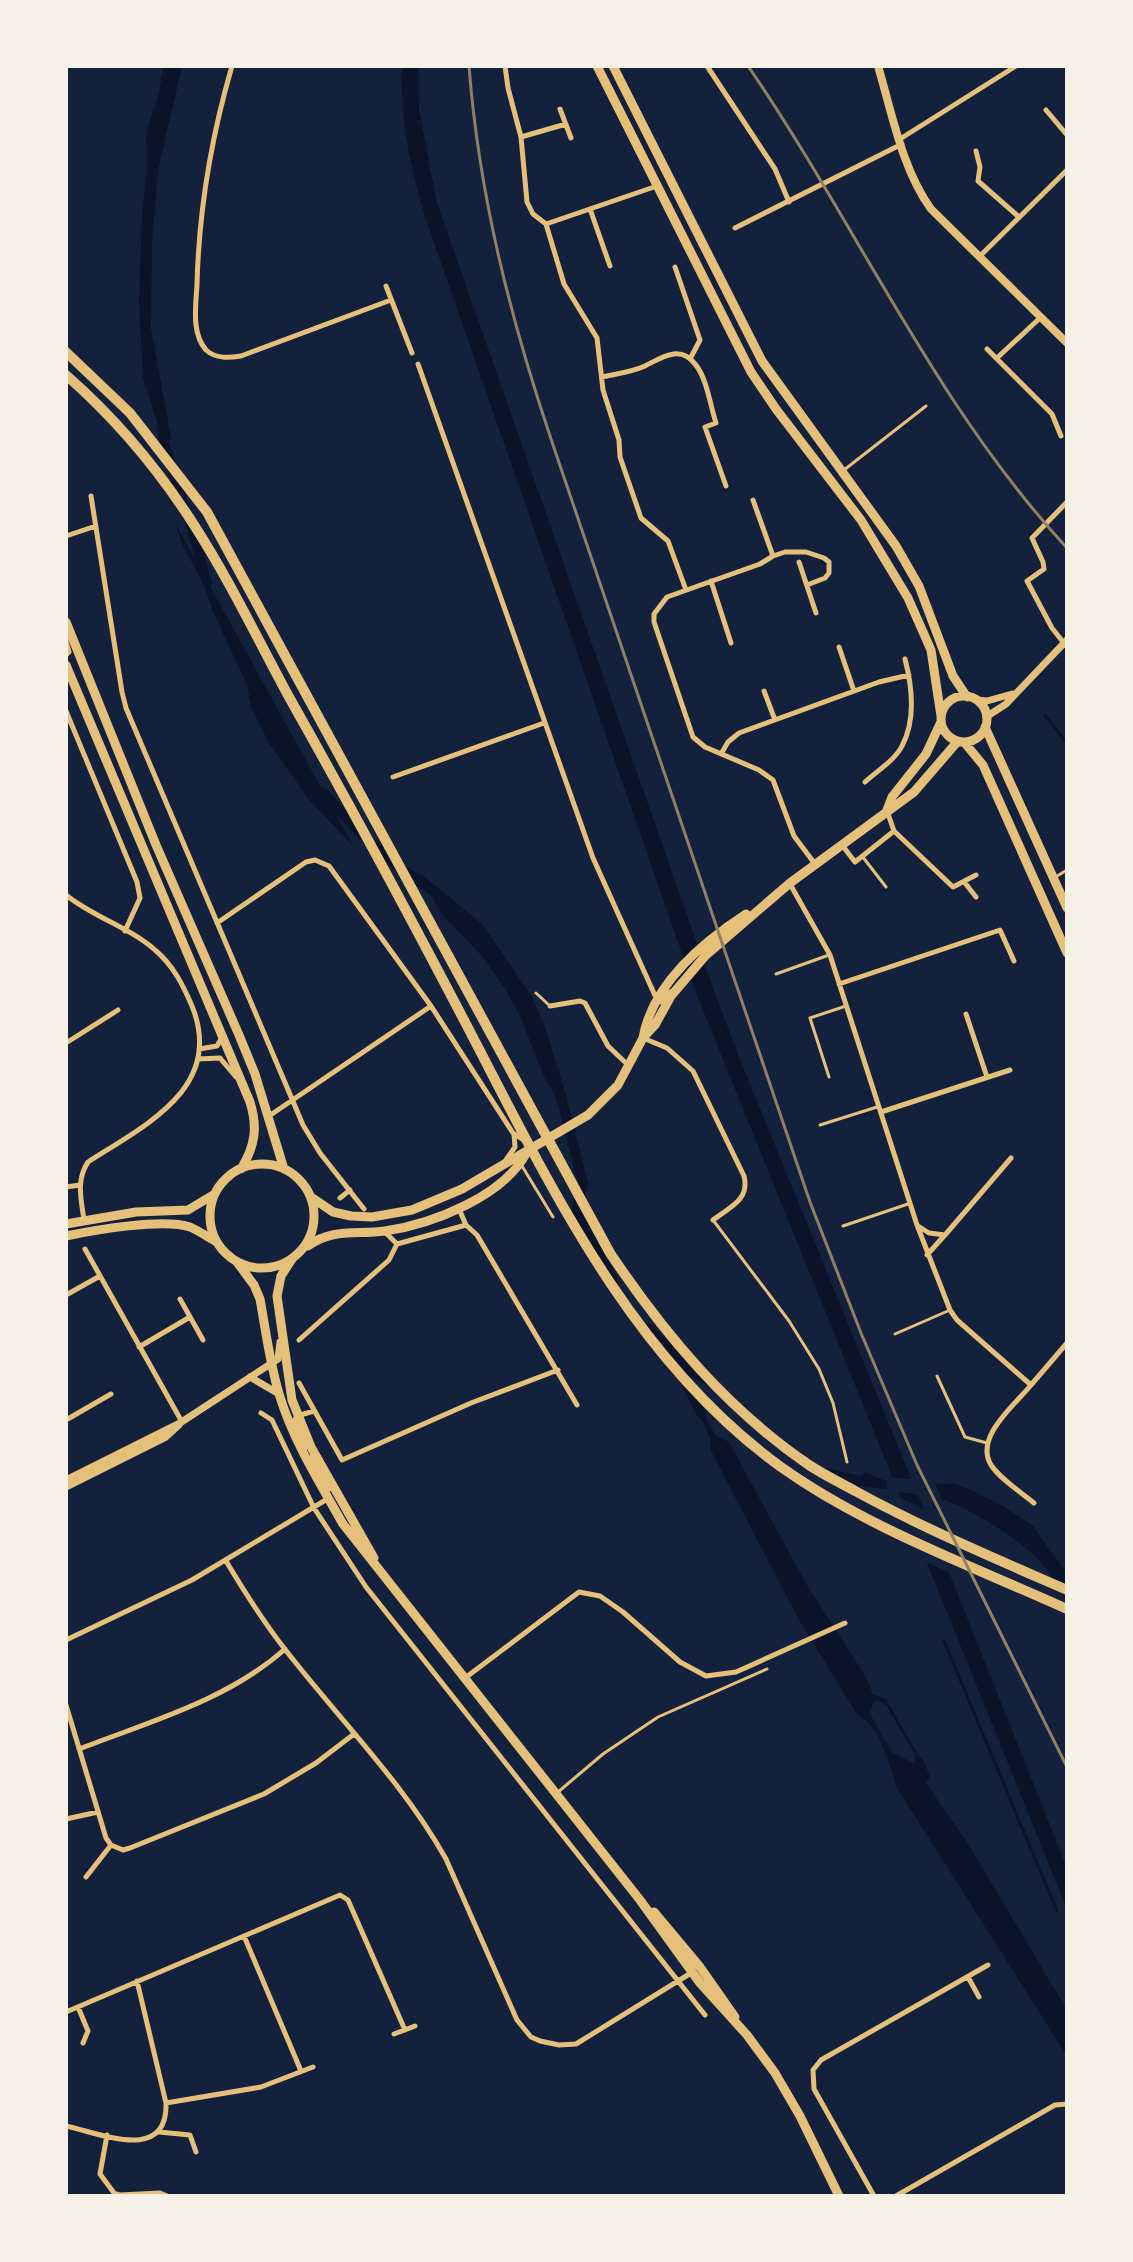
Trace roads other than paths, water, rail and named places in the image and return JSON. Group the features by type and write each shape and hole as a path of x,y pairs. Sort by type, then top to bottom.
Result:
{"highway":[{"path":"66,352 130,413 207,512 610,1253 671,1339 741,1410 810,1466 909,1520 1067,1590"},
{"path":"66,375 144,456 196,528 525,1138 633,1319 696,1392 736,1431 782,1468 877,1523 1067,1609"}],"main road":[{"path":"597,66 751,372 861,520 908,598 931,650 941,718 947,735 961,741 983,765 1067,953"},
{"path":"613,66 762,361 797,413 882,524 908,567 933,618 953,676 971,698 982,705 986,722 1067,908"},
{"path":"878,66 922,197 1067,343"},
{"path":"66,622 156,845 239,1035 284,1169"},
{"path":"67,670 244,1087 256,1127 253,1145 241,1169"},
{"path":"887,810 892,797 926,754 950,701 971,698"},
{"path":"311,1197 333,1212 360,1217 396,1213 462,1189 579,1120 609,1096 629,1066 657,1000 671,991 742,921 841,844 900,804 961,741 975,739 986,722"},
{"path":"643,1038 655,1025 671,991"},
{"path":"374,1562 373,1555 308,1453 287,1376 277,1296 281,1276 292,1259 329,1235 384,1231 459,1209 491,1190 521,1163 527,1152"},
{"path":"66,1224 136,1212 188,1210 215,1193 227,1177 258,1164 284,1169 303,1183 311,1197 314,1222 302,1251"},
{"path":"215,1193 210,1216 217,1242"},
{"path":"436,1201 452,1200 459,1209"},
{"path":"66,1236 121,1227 180,1225 217,1242 237,1262 260,1299 279,1395 329,1499 360,1548 640,1900 692,1972 775,2073 839,2196"},
{"path":"237,1262 266,1268 292,1259"},
{"path":"640,1900 668,1928 730,2006 740,2027"},
{"path":"820,2158 831,2196"}],"street":[{"path":"232,66 217,117 198,238 196,329 203,346 220,357 241,356 391,300"},
{"path":"505,66 521,137 527,202 533,214 546,224 564,284 597,338 603,390 619,440 620,457 641,518 668,541 686,590"},
{"path":"707,66 775,169 789,202"},
{"path":"735,228 836,179 901,142 1016,66"},
{"path":"560,109 571,138"},
{"path":"1046,110 1067,135"},
{"path":"521,137 566,124"},
{"path":"976,151 980,167 978,181 1019,217"},
{"path":"979,257 1067,170"},
{"path":"546,224 657,186"},
{"path":"590,209 610,266"},
{"path":"675,267 700,340 690,359"},
{"path":"386,286 412,353"},
{"path":"997,358 1041,317"},
{"path":"987,349 1052,414 1061,436"},
{"path":"602,377 643,366 669,354 681,354 690,359 699,370 716,423 705,427 726,486"},
{"path":"418,364 593,858 657,1000"},
{"path":"1052,414 1060,407"},
{"path":"91,496 126,706 306,1131 364,1209"},
{"path":"753,500 773,556"},
{"path":"986,722 1066,643 1052,628 1027,581 1044,569 1033,544 1034,536 1067,502"},
{"path":"66,536 96,526"},
{"path":"807,585 825,578 829,573 829,562 794,551 773,556 760,564 662,601 654,614 654,622 691,734 697,742 759,770 773,780 794,836 815,864"},
{"path":"799,562 816,613"},
{"path":"711,581 731,643"},
{"path":"66,641 69,652 66,655"},
{"path":"839,647 854,691"},
{"path":"865,782 902,747 910,719 909,675 905,659"},
{"path":"721,754 728,742 739,733 854,691 909,675"},
{"path":"764,691 775,720"},
{"path":"971,698 987,701 1015,693"},
{"path":"66,711 137,882 140,898 125,931"},
{"path":"393,777 544,723"},
{"path":"887,810 894,831 953,887 976,875"},
{"path":"841,844 855,862 894,831"},
{"path":"217,923 306,862 315,860 329,866 431,1006 513,1133 538,1145"},
{"path":"790,883 830,955 909,1203 950,1310 957,1320 1031,1385"},
{"path":"965,883 976,897"},
{"path":"66,895 154,949 181,982 198,1027 198,1059 190,1081 175,1101 161,1114 88,1162 82,1170 80,1185 84,1220"},
{"path":"839,984 1000,930 1014,961"},
{"path":"550,1006 580,1001 585,1003 608,1046 629,1066"},
{"path":"268,1116 431,1006"},
{"path":"66,1043 118,1010"},
{"path":"966,1014 987,1077"},
{"path":"199,1049 217,1046 222,1038 221,1032"},
{"path":"643,1038 667,1048 693,1071 744,1176 746,1191 743,1198 713,1220"},
{"path":"198,1059 220,1058 244,1087"},
{"path":"880,1109 1010,1070"},
{"path":"503,1163 515,1147 513,1133"},
{"path":"927,1255 1011,1158"},
{"path":"66,1187 80,1185"},
{"path":"340,1198 350,1190"},
{"path":"459,1209 577,1405"},
{"path":"299,1340 389,1260 397,1244 466,1225"},
{"path":"917,1225 929,1233 945,1235"},
{"path":"384,1231 397,1244"},
{"path":"85,1249 181,1423"},
{"path":"66,1295 100,1276"},
{"path":"66,1480 181,1423 272,1362 280,1355 277,1296"},
{"path":"180,1299 203,1340"},
{"path":"139,1347 190,1317"},
{"path":"1034,1503 993,1468 987,1443 996,1426 1067,1343"},
{"path":"299,1383 342,1460 471,1403 558,1370"},
{"path":"250,1377 271,1387 279,1395"},
{"path":"66,1420 111,1394"},
{"path":"297,1416 314,1411"},
{"path":"261,1413 272,1420 314,1508 366,1587 705,2015"},
{"path":"66,1487 166,1437 181,1423"},
{"path":"66,1640 226,1561 329,1499"},
{"path":"226,1561 257,1612 401,1790 434,1838 517,2020 531,2037 550,2045 576,2044 692,1972 694,1968 668,1935 668,1928"},
{"path":"464,1679 579,1592 600,1596 680,1662 706,1676 736,1672 845,1623"},
{"path":"79,1749 240,1683 260,1671 285,1649"},
{"path":"66,1705 98,1812 111,1845 123,1850 264,1794 316,1763 354,1734"},
{"path":"66,1819 98,1812"},
{"path":"86,1877 111,1845"},
{"path":"66,2012 336,1896 345,1896 405,2030"},
{"path":"243,1936 301,2071"},
{"path":"874,2196 814,2089 813,2070 821,2060 988,1965"},
{"path":"968,1976 979,1997"},
{"path":"137,1981 166,2103 166,2116 159,2132"},
{"path":"78,2007 88,2031 83,2043"},
{"path":"394,2034 415,2026"},
{"path":"166,2103 261,2087 313,2067"},
{"path":"896,2196 1055,2105 1067,2104"},
{"path":"66,2126 144,2140 159,2132 190,2135 196,2152"},
{"path":"107,2135 100,2174 114,2193 160,2193 167,2196"}],"lane":[{"path":"843,471 926,406"},
{"path":"862,856 886,887"},
{"path":"1053,878 1067,870"},
{"path":"776,974 830,955"},
{"path":"536,993 550,1006"},
{"path":"829,1077 810,1018 846,1006"},
{"path":"820,1125 880,1109"},
{"path":"521,1163 553,1217"},
{"path":"843,1226 909,1203"},
{"path":"713,1220 789,1321 819,1369 833,1403 847,1462"},
{"path":"895,1334 950,1310"},
{"path":"937,1376 965,1437 987,1443"},
{"path":"556,1794 603,1754 658,1717 767,1669"}],"water":[{"path":"164,66 182,66 158,171 152,244 151,328 172,442 158,425 143,378 139,302 147,168 146,132"},
{"path":"402,66 418,66 419,109 437,203 705,966 739,1057 913,1483 956,1484 1005,1507 1032,1525 1067,1573 1067,1601 1046,1568 1002,1530 966,1509 917,1492 1067,1868 1067,1909 897,1489 880,1489 858,1477 866,1472 883,1480 894,1481 694,988 430,231 408,150"},
{"path":"175,522 355,848 310,801 269,743 251,707 247,685 214,614 203,582 183,547"},
{"path":"420,873 482,924 531,995 545,1027 567,1098 569,1116 563,1120 554,1093 506,990 481,955 441,913"},
{"path":"698,1401 715,1435 729,1442 805,1582 866,1677 873,1694 887,1699 889,1707 877,1700 873,1702 870,1714 892,1752 915,1764 915,1752 924,1761 930,1777 926,1783 967,1842 1067,2010 1067,2056 897,1788 872,1727 857,1714 799,1620 711,1451 710,1437 693,1403"}],"waterway":[{"path":"162,422 164,443 184,506"},
{"path":"190,521 207,583"},
{"path":"1045,715 1067,743"},
{"path":"322,792 396,865 435,892"},
{"path":"564,1108 583,1183 577,1210 613,1280"},
{"path":"648,1329 690,1370 708,1380"},
{"path":"685,1381 701,1413"},
{"path":"827,1473 878,1483"},
{"path":"944,1641 1057,1911"},
{"path":"889,1707 915,1752"}],"railway":[{"path":"469,66 480,162 498,255 522,347 810,1202 917,1465 1067,1767"},
{"path":"748,66 788,126 937,375 1020,493 1067,548"}]}
